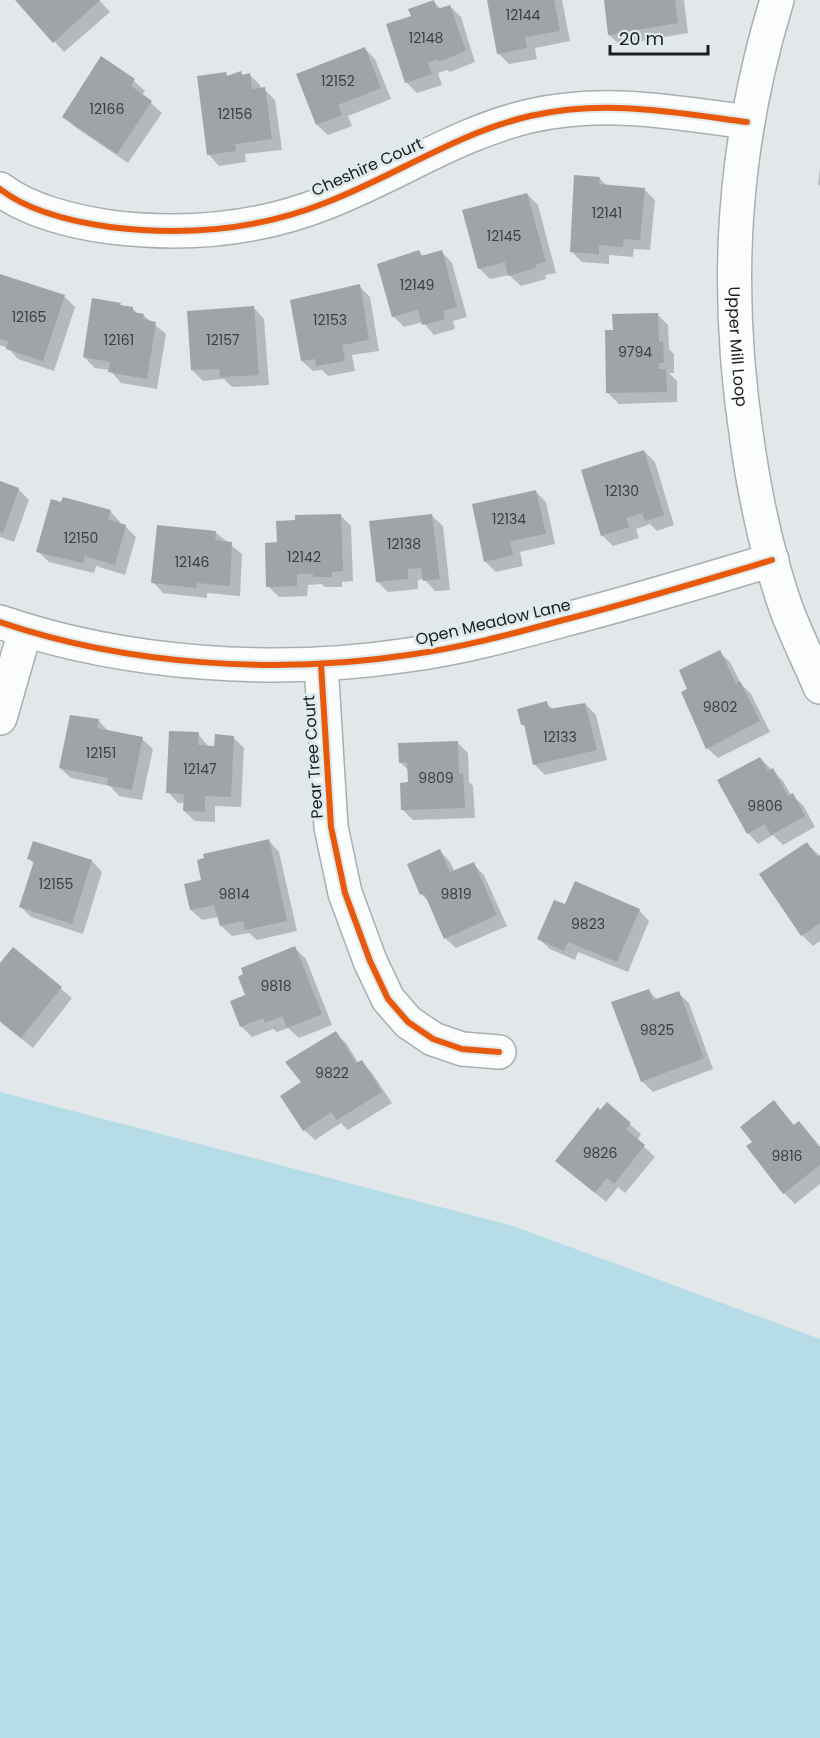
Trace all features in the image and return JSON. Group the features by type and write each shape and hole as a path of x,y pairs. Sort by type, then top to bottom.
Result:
{"street":[{"name":"Upper Mill Loop","path":"777,0 761,50 747,122 735,214 733,299 741,403 753,483 772,560 787,608 820,687"},
{"name":"Cheshire Court","path":"0,189 12,198 39,210 94,225 149,231 206,231 266,221 325,203 468,136 531,116 586,108 641,108 747,122"},
{"name":"Open Meadow Lane","path":"12,626 113,651 199,662 321,664 408,656 493,639 660,594 772,560"},
{"path":"0,718 12,626"},
{"name":"Pear Tree Court","path":"321,664 331,827 345,893 370,961 388,999 408,1022 433,1039 462,1049 499,1052"}],"shaded area":[{"path":"0,1092 513,1226 820,1339 820,1738 0,1738"}],"building":[{"path":"15,0 100,0 53,43"},
{"path":"434,0 437,9 450,5 466,51 438,62 437,59 428,63 432,74 405,83 386,24 411,16 408,9"},
{"path":"487,0 554,0 560,31 525,37 527,48 497,54"},
{"path":"604,0 675,0 678,23 608,35"},
{"path":"365,47 381,88 338,105 342,115 316,125 296,74"},
{"path":"101,56 135,79 131,86 152,101 117,154 62,117"},
{"path":"241,71 242,75 250,73 252,89 265,87 272,139 235,144 236,151 207,155 197,76 226,72 227,76"},
{"path":"574,175 600,177 599,184 645,188 640,240 624,239 623,247 599,245 599,254 570,252"},
{"path":"527,193 546,262 535,265 536,268 508,276 505,262 478,269 462,210"},
{"path":"419,250 421,256 442,250 457,307 443,311 445,319 422,325 418,310 392,317 377,264"},
{"path":"0,274 65,295 43,361 6,349 8,341 0,339"},
{"path":"360,284 369,340 342,345 345,361 316,366 315,359 301,361 290,300"},
{"path":"92,298 133,307 133,312 144,314 143,319 156,322 147,379 108,372 110,362 83,357"},
{"path":"254,306 259,375 220,377 219,369 191,370 187,311"},
{"path":"658,313 659,342 663,341 664,363 659,363 659,369 666,369 667,392 606,393 605,330 613,330 612,314"},
{"path":"644,450 664,515 645,521 642,513 626,518 629,527 601,536 581,470"},
{"path":"0,481 19,488 3,533 0,532"},
{"path":"536,490 546,534 510,541 513,555 484,562 472,504"},
{"path":"63,497 111,510 108,519 126,525 115,565 85,556 83,563 36,552 51,499 61,502"},
{"path":"341,514 343,571 332,572 332,577 297,574 297,586 266,587 265,543 277,542 276,521 295,520 295,515"},
{"path":"432,514 440,579 423,581 421,568 408,569 408,579 376,582 369,521"},
{"path":"157,525 216,531 215,540 232,542 230,586 197,583 196,588 151,583"},
{"path":"720,650 736,684 740,681 760,721 706,749 681,692 687,689 679,670"},
{"path":"547,701 549,709 585,703 597,750 533,765 524,724 521,725 517,709"},
{"path":"70,715 99,719 97,728 143,737 132,790 107,785 108,778 59,768"},
{"path":"169,731 199,732 198,745 214,746 215,734 234,736 231,797 205,796 205,812 183,811 184,794 166,793"},
{"path":"458,741 459,774 463,773 465,808 401,810 400,783 408,782 407,762 399,763 398,743"},
{"path":"760,757 768,771 773,768 788,796 793,793 805,816 771,835 765,824 747,834 717,780"},
{"path":"269,839 287,921 245,930 243,921 220,926 214,905 190,910 184,884 201,880 197,860 204,858 203,854"},
{"path":"33,841 92,860 72,924 19,907 34,861 27,859"},
{"path":"807,842 817,857 820,855 820,923 801,936 759,874"},
{"path":"440,849 450,872 474,862 497,915 444,939 424,893 420,895 407,864"},
{"path":"575,881 640,909 617,962 568,942 564,951 537,939 554,900 565,904"},
{"path":"295,946 322,1014 287,1028 282,1016 265,1023 263,1018 240,1027 230,1001 245,995 238,977 243,974 241,968"},
{"path":"13,947 62,987 21,1038 0,1021 0,963"},
{"path":"649,989 653,1000 679,991 704,1058 641,1082 611,1002"},
{"path":"336,1031 356,1063 362,1060 382,1092 337,1120 331,1112 303,1131 280,1096 301,1082 285,1062"},
{"path":"774,1100 793,1125 799,1121 820,1147 820,1165 783,1194 746,1146 752,1142 740,1127"},
{"path":"607,1102 631,1123 626,1129 645,1145 614,1184 607,1178 595,1193 555,1161 598,1107 600,1110"}],"cycle path":[{"path":"0,189 24,204 67,219 96,225 165,231 219,228 273,219 325,203 477,133 530,116 585,108 612,108 665,111 747,122"},
{"path":"0,622 48,637 150,657 254,665 358,661 447,649 486,640 615,606 772,560"},
{"path":"321,664 331,827 345,893 370,961 388,999 408,1022 433,1039 462,1049 499,1052"}]}
